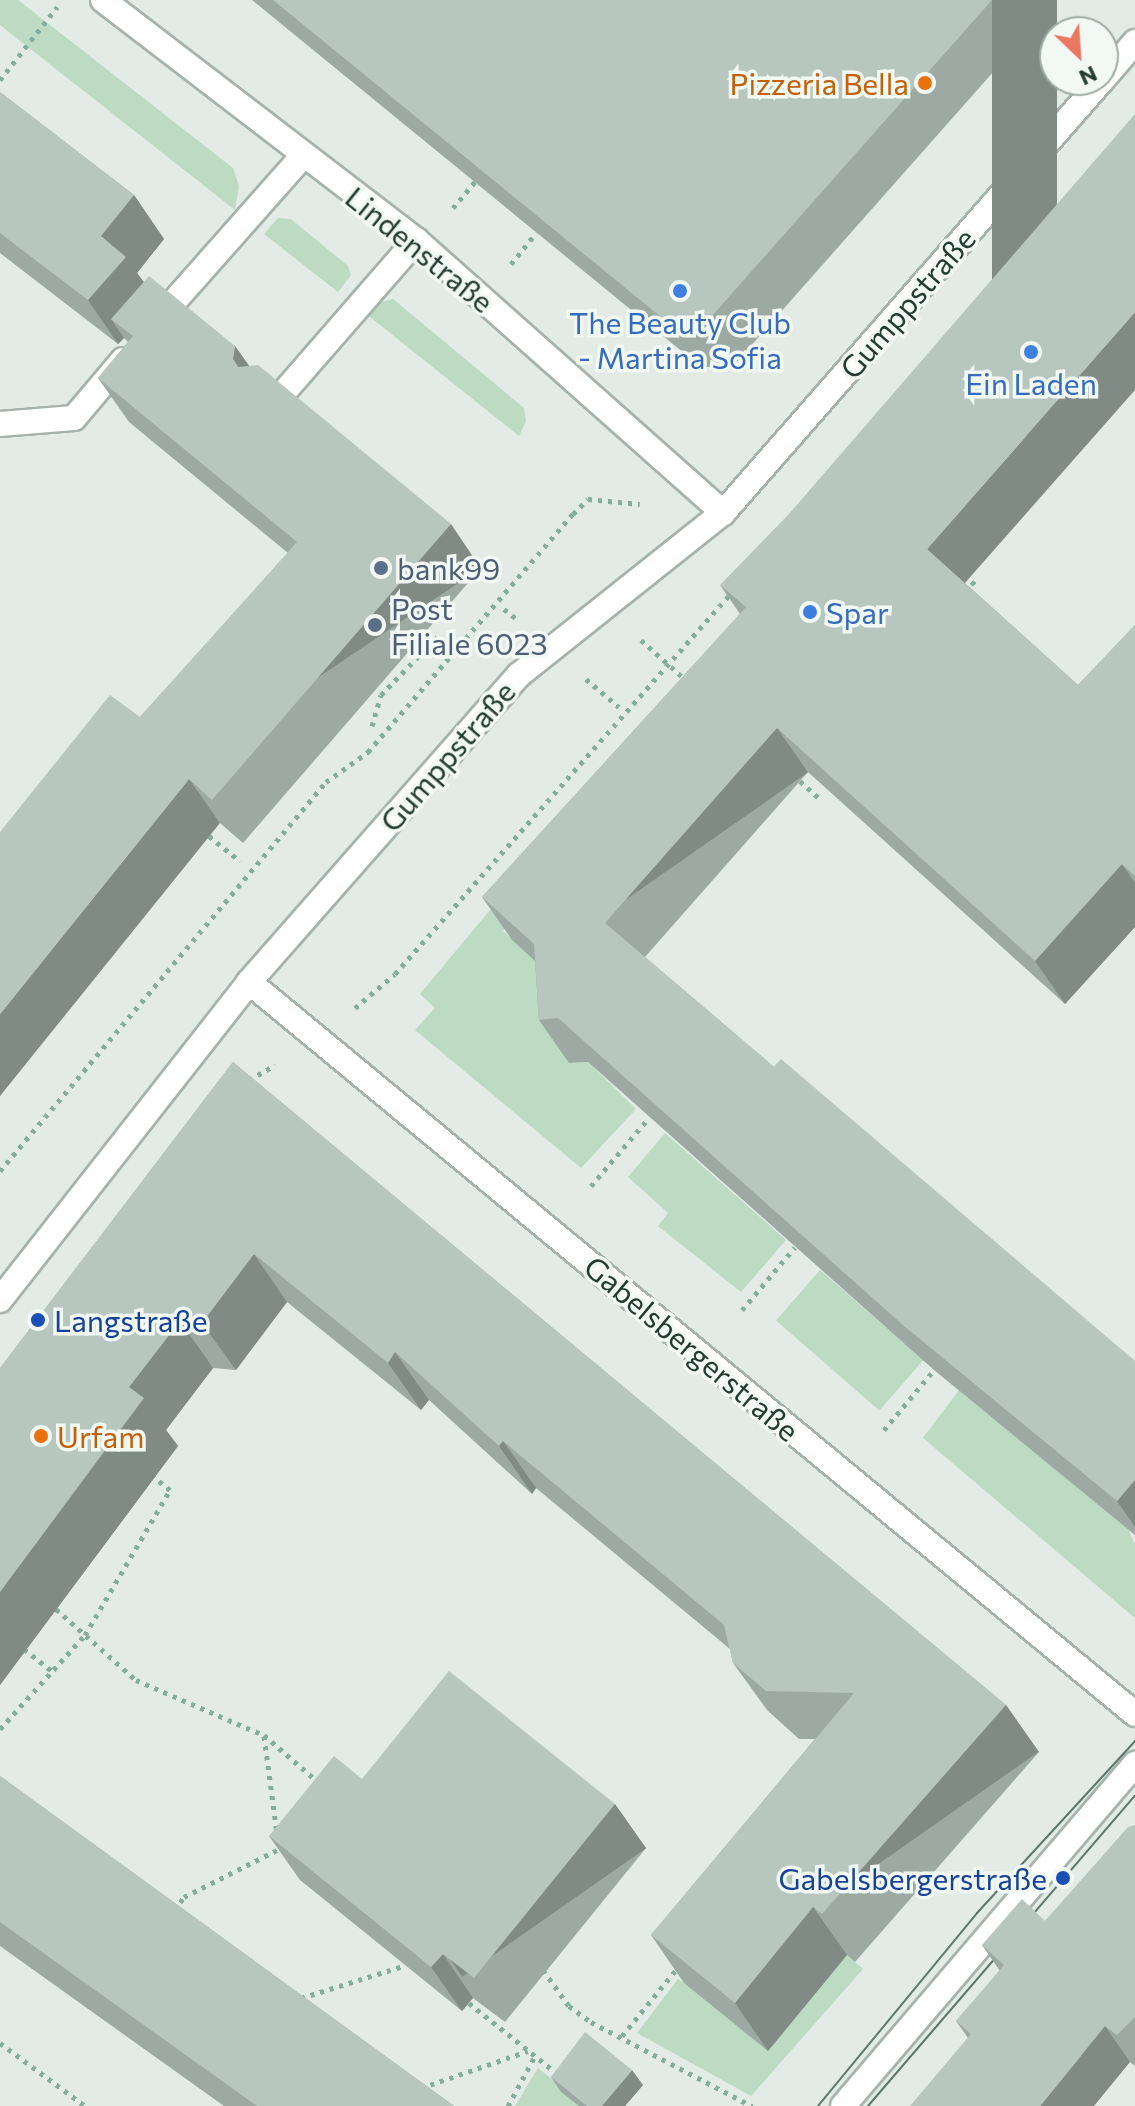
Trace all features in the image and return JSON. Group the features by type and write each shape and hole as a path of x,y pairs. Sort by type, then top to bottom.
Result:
{"street":[{"name":"Lindenstraße","path":"103,0 416,240 723,513"},
{"name":"Gumppstraße","path":"1119,60 1135,42"},
{"name":"Gumppstraße","path":"0,1300 249,982 519,675 723,513 1087,96"},
{"path":"0,424 74,418 303,156"},
{"path":"278,399 416,240"},
{"name":"Gabelsbergerstraße","path":"249,982 1135,1714"},
{"path":"843,2106 1135,1764"}],"path":[{"path":"0,80 45,22"},
{"path":"446,216 476,181"},
{"path":"509,266 536,233"},
{"path":"0,1171 326,782 368,752 588,499"},
{"path":"959,570 978,587"},
{"path":"395,974 741,582"},
{"path":"372,726 381,695 390,680 437,637"},
{"path":"675,670 697,690"},
{"path":"578,672 619,707"},
{"path":"800,781 820,799"},
{"path":"209,836 240,861"},
{"path":"240,1086 248,1080"},
{"path":"591,1186 648,1119"},
{"path":"742,1310 795,1247"},
{"path":"884,1430 934,1370"},
{"path":"0,1729 85,1635 170,1490 154,1477"},
{"path":"56,1609 136,1680 264,1735 320,1784"},
{"path":"24,1649 52,1671"},
{"path":"264,1735 279,1849 288,1856"},
{"path":"166,1920 184,1897 279,1849"},
{"path":"622,2036 690,1953"},
{"path":"535,1960 569,2006 752,2106"},
{"path":"298,2002 305,1994 406,1965"},
{"path":"469,2003 572,2086"},
{"path":"0,2043 85,2106"},
{"path":"413,2097 424,2085 529,2050"},
{"path":"508,2106 535,2056"}],"green space":[{"path":"0,0 18,0 233,168 239,186 235,210 0,25"},
{"path":"278,218 291,219 348,266 351,275 338,292 264,234"},
{"path":"393,299 524,408 526,421 519,436 365,313 374,304"},
{"path":"495,904 512,919 503,931 591,1012 569,1063 588,1062 636,1109 581,1168 415,1030 435,1008 420,994"},
{"path":"665,1133 786,1240 741,1292 658,1226 668,1213 628,1177"},
{"path":"820,1270 923,1360 879,1410 776,1321"},
{"path":"959,1390 1128,1529 1135,1545 1135,1618 923,1438"},
{"path":"847,1955 863,1969 751,2096 637,2033 678,1979 684,1983"},
{"path":"538,2068 585,2106 515,2106"}],"building":[{"path":"273,0 992,0 703,326 672,326"},
{"path":"0,92 134,195 101,236 126,257 88,300 0,233"},
{"path":"1135,114 1135,312 927,549 1078,685 1135,625 1135,876 1122,864 1035,961 777,728 605,923 774,1067 781,1059 1135,1361 1135,1480 1117,1501 904,1326 558,1018 539,1020 534,944 482,897 746,607 720,585 789,514"},
{"path":"149,276 235,346 233,359 238,367 258,365 451,524 212,800 189,779 0,1014 0,832 110,695 140,717 297,542 98,378 133,336 111,319"},
{"path":"233,1062 1006,1705 822,1914 813,1907 735,2003 651,1935 854,1693 766,1691 733,1663 724,1625 503,1441 499,1446 395,1352 388,1363 254,1254 202,1323 180,1321 129,1387 144,1398 0,1592 0,1368"},
{"path":"449,1671 615,1804 474,1978 443,1954 431,1967 269,1836 334,1756 362,1779"},
{"path":"0,1776 454,2106 257,2106 0,1922"},
{"path":"1135,1825 1135,2017 1117,2035 1105,2026 1040,2106 910,2106 971,2034 956,2021 1004,1965 982,1945 1022,1899 1045,1921 1128,1827"},
{"path":"585,2032 632,2070 602,2106 587,2106 551,2077"}],"tram line":[{"path":"818,2106 977,1913 1135,1741"},
{"path":"868,2106 1135,1796"}],"place":[{"name":"Pizzeria Bella","path":"925,83"},
{"name":"The Beauty Club - Martina Sofia","path":"680,291"},
{"name":"Ein Laden","path":"1031,352"},
{"name":"bank99","path":"381,568"},
{"name":"Spar","path":"810,612"},
{"name":"Post Filiale 6023","path":"375,625"},
{"name":"Langstraße","path":"38,1320"},
{"name":"Urfam","path":"41,1436"},
{"name":"Gabelsbergerstraße","path":"1063,1878"}]}
